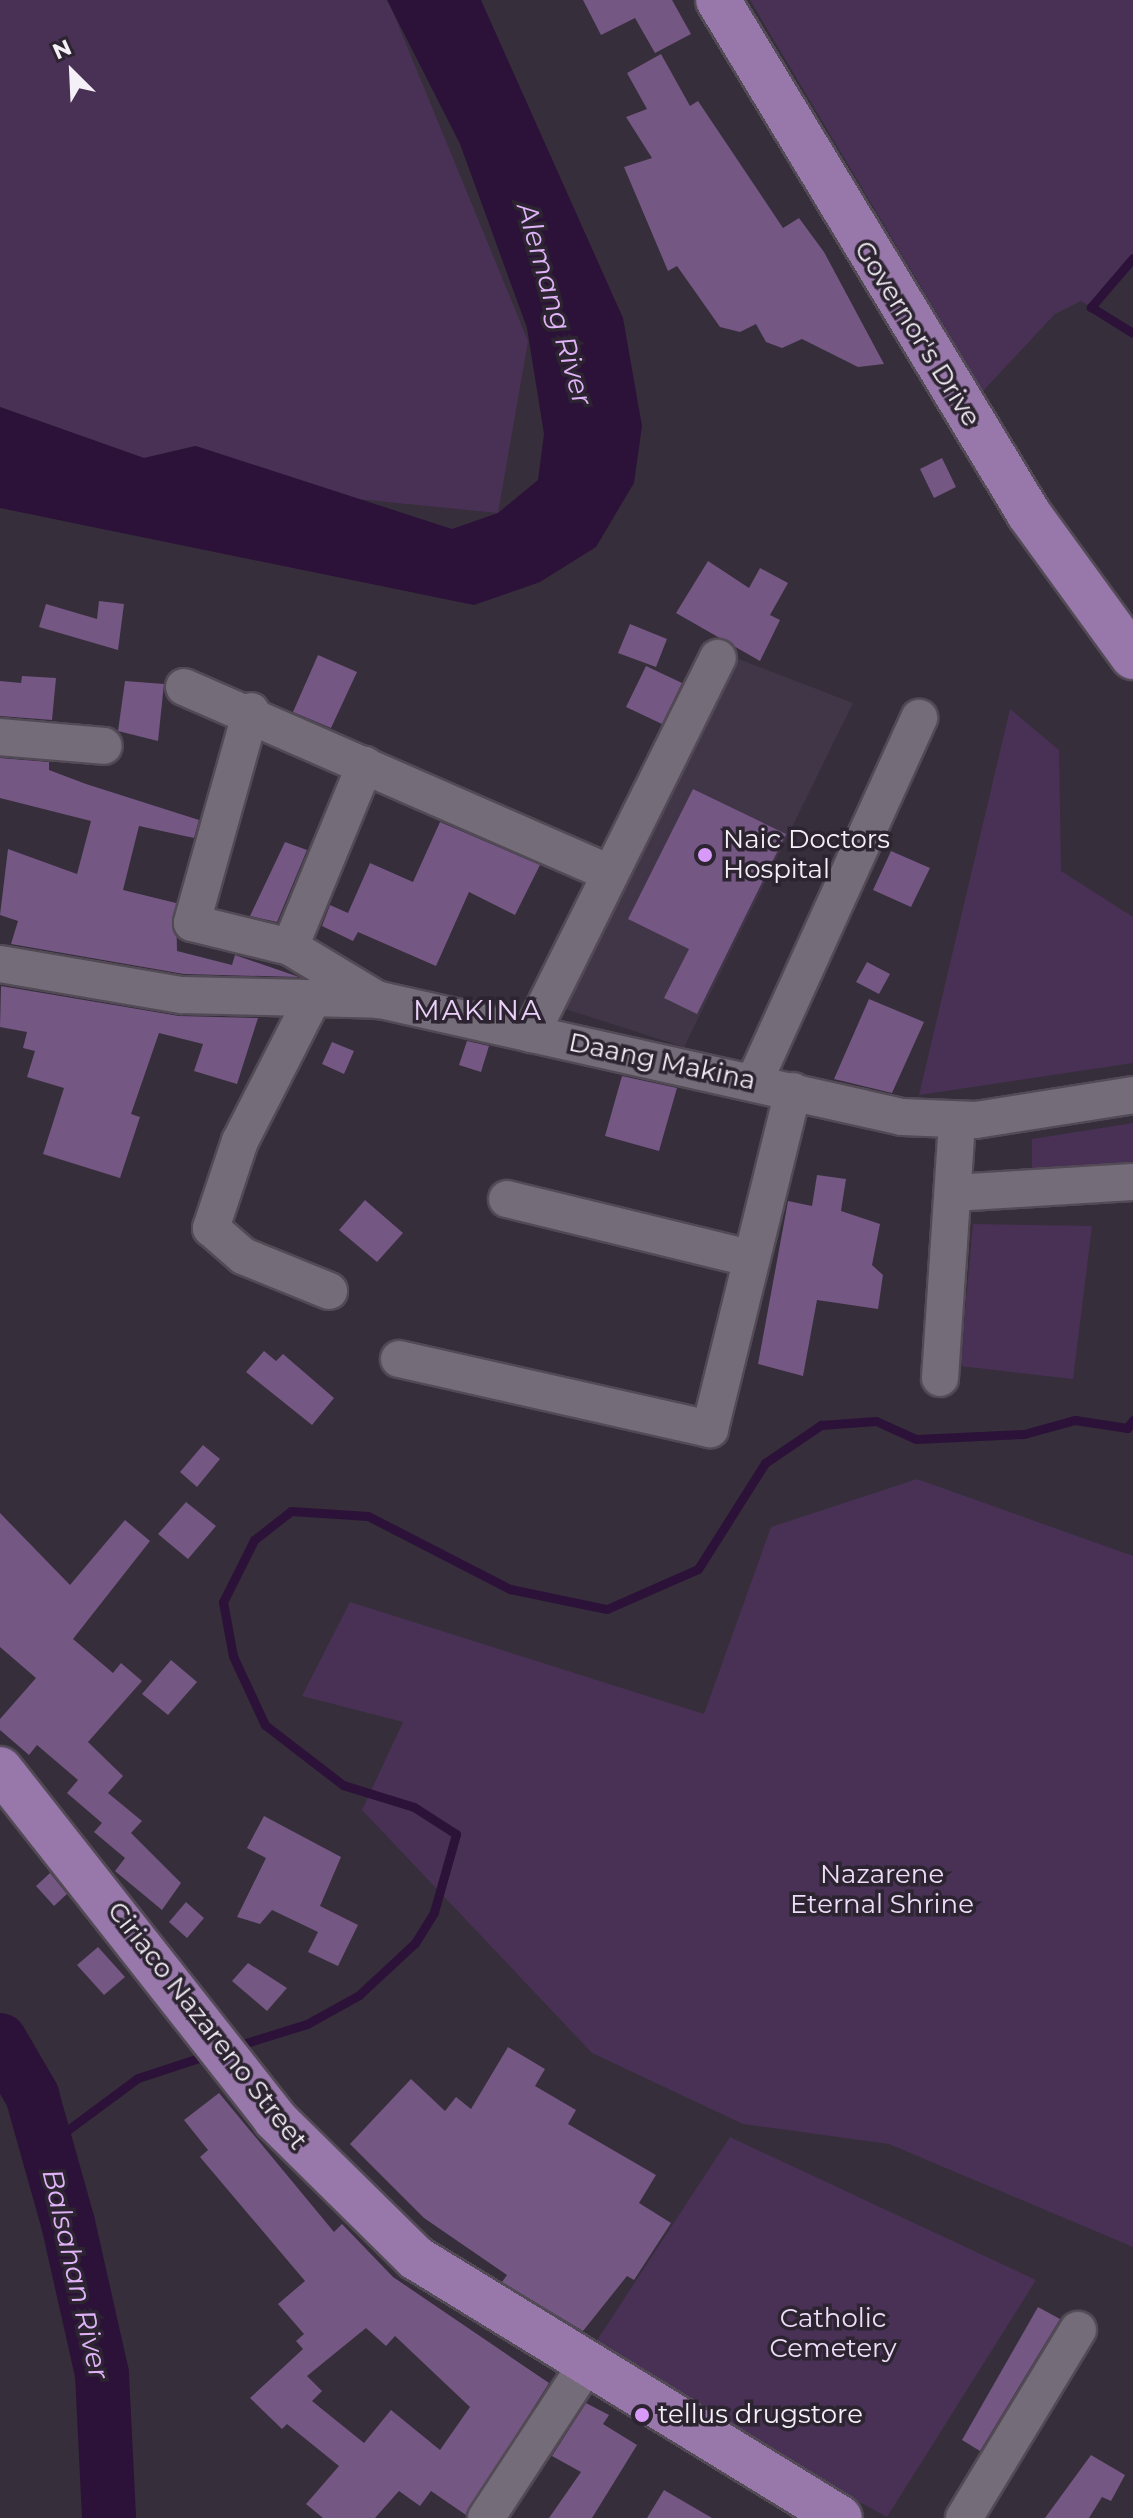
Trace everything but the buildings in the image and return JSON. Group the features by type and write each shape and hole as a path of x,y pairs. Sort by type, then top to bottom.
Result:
{"main road":[{"name":"Governor's Drive","path":"718,0 1029,514 1133,657"},
{"name":"Ciriaco Nazareno Street","path":"0,1769 225,2054 335,2182 416,2258 840,2518"}],"street":[{"path":"531,1034 606,871 718,658"},
{"path":"184,687 251,711 606,871"},
{"path":"251,711 192,923 290,947 380,1000"},
{"path":"754,1082 919,718"},
{"path":"0,737 104,746"},
{"path":"290,947 365,765"},
{"name":"Daang Makina","path":"0,964 182,995 380,1000 793,1091 957,1122 1133,1095"},
{"path":"313,998 240,1141 211,1228 243,1256 329,1291"},
{"path":"399,1359 710,1429 749,1258 793,1091"},
{"path":"940,1378 957,1122"},
{"path":"953,1193 1133,1182"},
{"path":"507,1199 749,1258"},
{"path":"964,2518 1078,2330"},
{"path":"486,2518 586,2365"}],"shaded area":[{"name":"Naic Doctors Hospital","path":"728,655 853,703 684,1047 559,1007"}],"green space":[{"path":"0,0 388,0 528,341 498,513 337,497 194,446 144,458 0,407"},
{"path":"750,0 1133,0 1133,258 1091,307 1081,301 1055,314 983,391"},
{"path":"1010,709 1059,750 1061,871 1133,917 1133,1063 919,1095"},
{"path":"1133,1123 1133,1183 1032,1174 1032,1139"},
{"path":"973,1224 1092,1226 1073,1379 960,1366"},
{"name":"Nazarene Eternal Shrine","path":"917,1479 1133,1556 1133,2247 889,2144 743,2124 592,2053 362,1810 403,1722 302,1696 350,1602 704,1714 771,1527"},
{"name":"Catholic Cemetery","path":"730,2137 1036,2280 887,2517 588,2354"}],"water":[{"name":"Alemang River","path":"387,0 481,0 623,318 642,426 634,483 596,547 540,582 474,605 0,508 0,407 144,458 196,446 452,529 498,513 538,480 544,434 527,328 460,144"}],"waterway":[{"path":"1133,258 1091,307 1133,333"},
{"path":"233,2047 307,2024 359,1995 415,1943 434,1912 456,1834 414,1807 343,1785 265,1725 233,1656 223,1602 254,1540 291,1511 368,1516 510,1589 607,1609 698,1569 765,1463 821,1425 876,1421 916,1439 1024,1434 1075,1420 1127,1428 1133,1420"},
{"name":"Balsahan River","path":"0,2040 32,2095 68,2223 102,2374 109,2518"},
{"path":"46,2146 138,2078 211,2054"}],"place":[{"name":"Naic Doctors Hospital","path":"705,855"},
{"name":"tellus drugstore","path":"642,2415"}],"district":[{"name":"MAKINA","path":"478,1010"}]}
